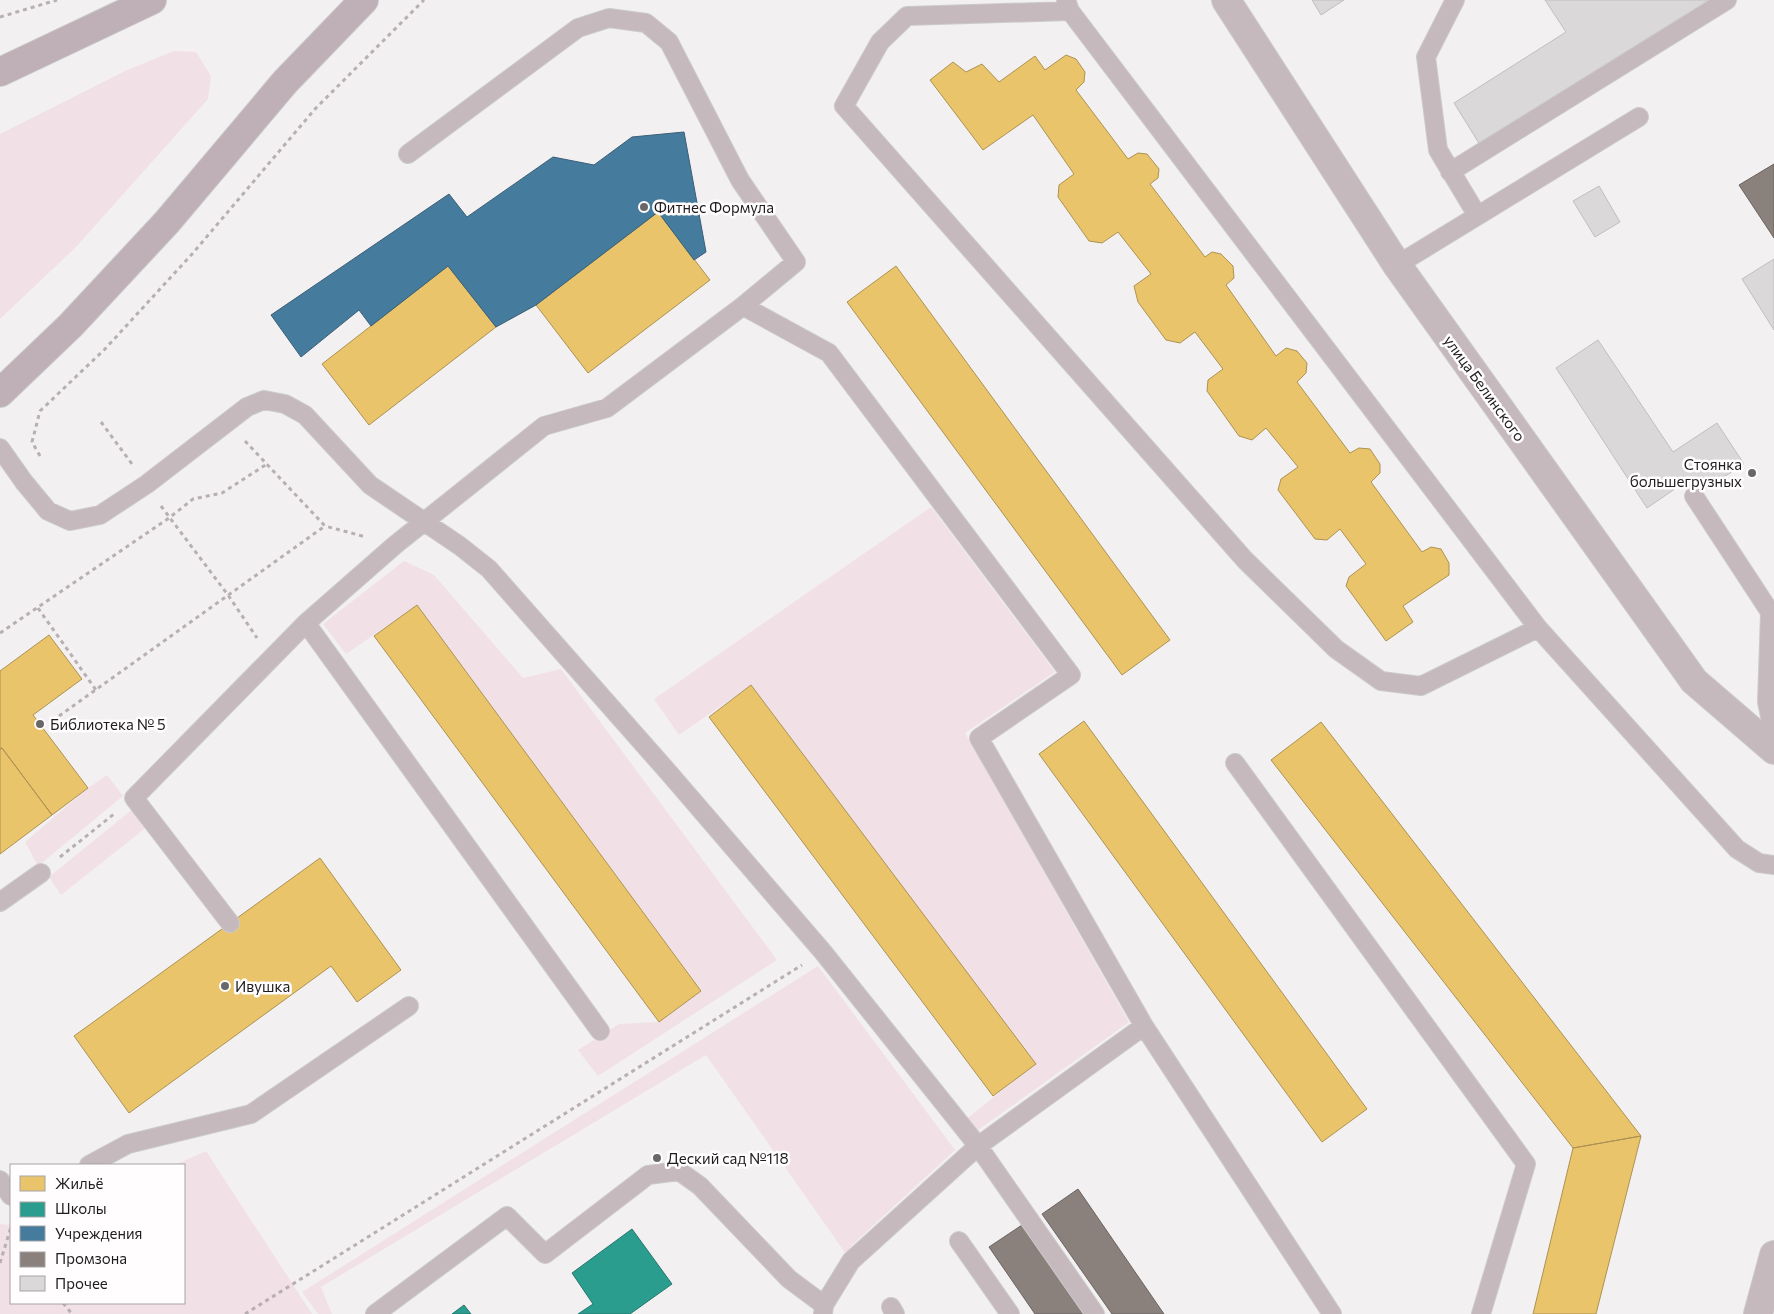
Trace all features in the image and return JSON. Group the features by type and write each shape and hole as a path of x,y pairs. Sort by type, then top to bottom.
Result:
{"main road":[{"path":"0,72 152,0"},
{"path":"0,393 71,325 141,249 285,82 364,0"}],"street":[{"name":"улица Белинского","path":"1226,0 1397,265 1694,681 1774,750"},
{"path":"1758,1314 1774,1255"}],"lane":[{"path":"1455,0 1426,57 1438,150 1477,215"},
{"path":"1450,172 1727,0"},
{"path":"1538,628 1421,686 1381,681 1336,649 1245,560 844,106 880,42 907,16 1068,5 1538,628 1737,849 1759,863 1774,865"},
{"path":"230,923 134,798 306,623 395,545 544,426 607,408 744,306 796,262 740,180 669,42 646,23 609,18 578,28 408,154"},
{"path":"1397,265 1639,117"},
{"path":"744,306 828,353 1071,675 979,738 1144,1026 1332,1314"},
{"path":"0,448 24,482 48,511 70,521 100,515 147,484 247,407 264,400 285,404 305,415 370,485 460,546 496,576 823,952 978,1146 1096,1314"},
{"path":"1694,496 1770,612 1767,702 1774,736"},
{"path":"306,623 600,1031"},
{"path":"1235,763 1526,1164 1481,1314"},
{"path":"0,902 41,873"},
{"path":"91,1164 128,1144 252,1114 408,1006"},
{"path":"375,1314 508,1216 545,1254 648,1175 679,1171 700,1186 789,1279 824,1310 851,1261 978,1146 1144,1026"},
{"path":"0,1180 10,1195"},
{"path":"959,1241 1010,1314"}],"path":[{"path":"0,17 57,0"},
{"path":"24,482 44,465 32,442 40,411 105,349 193,253 315,109 424,0"},
{"path":"101,422 147,484 169,518 228,595 271,659"},
{"path":"228,423 324,526 395,545"},
{"path":"0,633 169,518 192,499 222,493 267,464"},
{"path":"59,716 324,526"},
{"path":"38,608 96,690"},
{"path":"41,873 134,798"},
{"path":"245,1314 804,963"},
{"path":"0,1263 10,1238"},
{"path":"64,1304 72,1314"}],"shaded area":[{"path":"174,51 196,52 211,76 208,99 76,247 0,319 0,134 125,71"},
{"path":"931,507 1055,672 965,733 1129,1022 974,1133 964,1121 1035,1064 751,685 679,735 654,699"},
{"path":"404,561 434,575 523,678 561,669 777,960 598,1076 578,1050 619,1024 659,1022 701,990 417,605 346,654 323,624"},
{"path":"107,775 123,796 38,866 25,842 88,788"},
{"path":"134,808 148,826 61,895 49,877"},
{"path":"818,966 955,1150 850,1247 851,1261 706,1055 321,1287 332,1314 318,1314 302,1292"},
{"path":"206,1151 312,1314 0,1314 0,1224 10,1225 10,1304 185,1304 185,1164 177,1164"}],"building: Жильё":[{"path":"1066,55 1076,59 1085,72 1084,82 1076,90 1128,159 1138,153 1147,154 1159,169 1158,178 1150,184 1205,257 1212,252 1221,254 1233,266 1234,278 1226,285 1276,356 1286,348 1297,351 1307,363 1306,373 1297,382 1350,453 1359,448 1370,449 1380,464 1380,473 1371,482 1422,552 1431,547 1441,549 1449,563 1449,575 1403,606 1413,622 1386,641 1346,586 1349,577 1366,564 1340,529 1327,540 1315,539 1278,490 1281,479 1298,467 1266,428 1252,440 1239,436 1207,391 1208,380 1223,369 1195,332 1180,343 1166,340 1138,302 1134,286 1151,274 1118,232 1102,243 1089,241 1058,197 1059,185 1074,174 1033,115 983,150 930,80 953,62 966,72 982,64 999,82 1035,56 1045,70"},
{"path":"658,212 710,280 588,373 536,305"},
{"path":"448,266 496,327 369,425 322,364"},
{"path":"896,266 1170,640 1122,675 847,302"},
{"path":"417,605 701,991 659,1022 374,636"},
{"path":"49,635 82,679 33,715 88,788 52,815 2,748 0,749 0,671"},
{"path":"751,685 1036,1064 993,1096 709,717"},
{"path":"1084,721 1367,1109 1322,1142 1039,754"},
{"path":"1321,722 1641,1136 1573,1148 1271,760"},
{"path":"2,748 52,815 0,854 0,749"},
{"name":"Ивушка","path":"320,858 401,970 357,1002 331,966 129,1113 74,1036"},
{"path":"1641,1136 1596,1314 1533,1314 1573,1148"}],"building: Школы":[{"path":"632,1229 672,1284 630,1314 578,1314 593,1304 572,1273"},
{"path":"464,1305 471,1314 452,1314"}],"building: Учреждения":[{"path":"684,132 706,252 694,260 658,212 536,305 496,327 448,266 371,326 359,310 301,357 271,315 449,194 467,217 553,157 594,165 632,137"}],"building: Промзона":[{"path":"1774,164 1774,238 1739,185"},
{"path":"1078,1189 1164,1314 1112,1314 1042,1214"},
{"path":"1022,1225 1083,1314 1035,1314 989,1247"}],"building: Прочее":[{"path":"1312,0 1344,0 1321,15"},
{"path":"1545,0 1716,0 1482,148 1454,103 1566,32"},
{"path":"1599,186 1620,222 1595,237 1573,201"},
{"path":"1774,259 1774,330 1742,279"},
{"path":"1598,340 1673,452 1717,423 1744,464 1694,496 1685,482 1647,508 1556,368"}],"place":[{"name":"Фитнес Формула","path":"644,207"},
{"name":"Стоянка большегрузных","path":"1752,473"},
{"name":"Библиотека № 5","path":"40,724"},
{"name":"Ивушка","path":"225,986"},
{"name":"Деский сад №118","path":"657,1158"}]}
